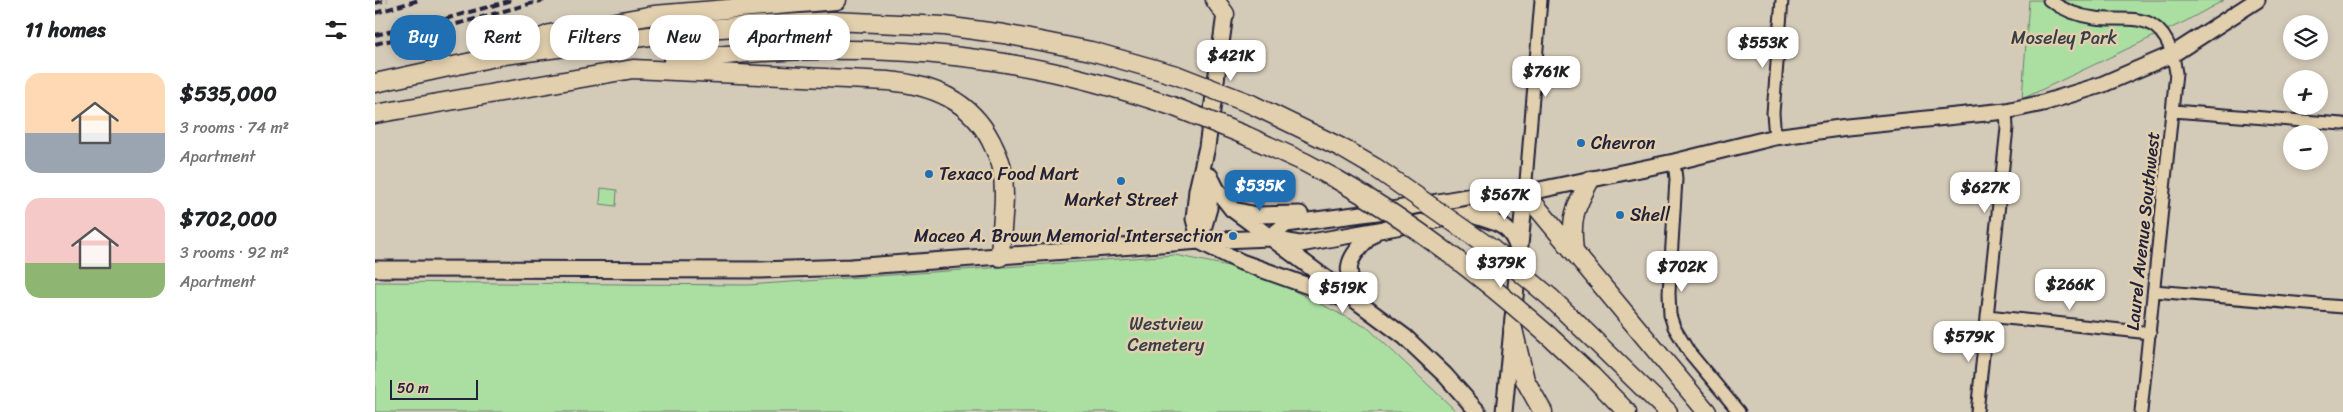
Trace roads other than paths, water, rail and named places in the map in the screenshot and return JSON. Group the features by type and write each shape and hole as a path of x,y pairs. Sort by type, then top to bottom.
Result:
{"highway":[{"path":"540,39 550,34 654,15 837,0"},
{"path":"540,51 730,27 814,22 880,22 944,26 1022,37 1091,51 1176,75 1251,104 1340,147 1376,168 1492,249 1551,298 1668,412"},
{"path":"375,114 633,68 765,53 821,51 910,52 977,59 1053,72 1119,89 1172,106 1247,136 1304,162 1335,179 1432,239 1481,277 1549,336 1627,412"},
{"path":"375,83 485,60"},
{"path":"633,68 888,81 918,85 941,92 963,106 979,122 995,149 1002,168 1004,189 1000,257"},
{"path":"1574,251 1571,230 1575,208 1590,180"},
{"path":"1525,193 1707,412"},
{"path":"1513,329 1525,380 1543,412"}],"main road":[{"path":"1269,238 1286,224 1385,211 1496,192 1525,193 1673,162 1775,137 1847,126 2006,111 2043,103 2101,85 2173,54 2257,0"},
{"path":"1222,5 1207,147 1199,177 1194,219 1200,241 1241,262 1367,308"},
{"path":"1200,241 1209,208 1210,176 1207,147"},
{"path":"1210,176 1220,195 1232,209 1405,337 1445,375 1478,412"},
{"path":"1232,209 1255,215 1303,214 1495,183 1525,193"},
{"path":"375,269 760,270 851,267 1200,241 1269,238 1301,244 1374,233 1502,207 1525,193"},
{"path":"1504,412 1525,193"},
{"path":"1470,214 1492,220 1505,227 1515,239 1519,252"},
{"path":"1367,308 1353,287 1348,265 1353,254 1374,233"}],"street":[{"path":"1525,193 1541,0"},
{"path":"1775,137 1773,113 1782,0"},
{"path":"2049,0 2078,15 2097,19 2138,20 2149,23 2165,35 2173,54"},
{"name":"Laurel Avenue Southwest","path":"2141,412 2173,111 2176,73 2173,54"},
{"path":"1977,412 2007,128 2006,111"},
{"path":"2173,111 2343,124"},
{"path":"1673,162 1676,179 1669,293 1670,314 1674,326 1689,352 1739,412"},
{"path":"2154,291 2343,307"},
{"path":"1987,316 2149,333"}],"railway":[{"path":"375,3 387,0"},
{"path":"375,13 419,0"},
{"path":"375,35 441,20 513,0"},
{"path":"375,44 544,0"}],"place":[{"name":"Chevron","path":"1581,143"},
{"name":"Texaco Food Mart","path":"929,174"},
{"name":"Market Street","path":"1121,181"},
{"name":"Shell","path":"1620,215"},
{"name":"Maceo A. Brown Memorial Intersection","path":"1233,236"}],"park label":[{"name":"Moseley Park","path":"2064,38"},
{"name":"Westview Cemetery","path":"1166,334"}]}
